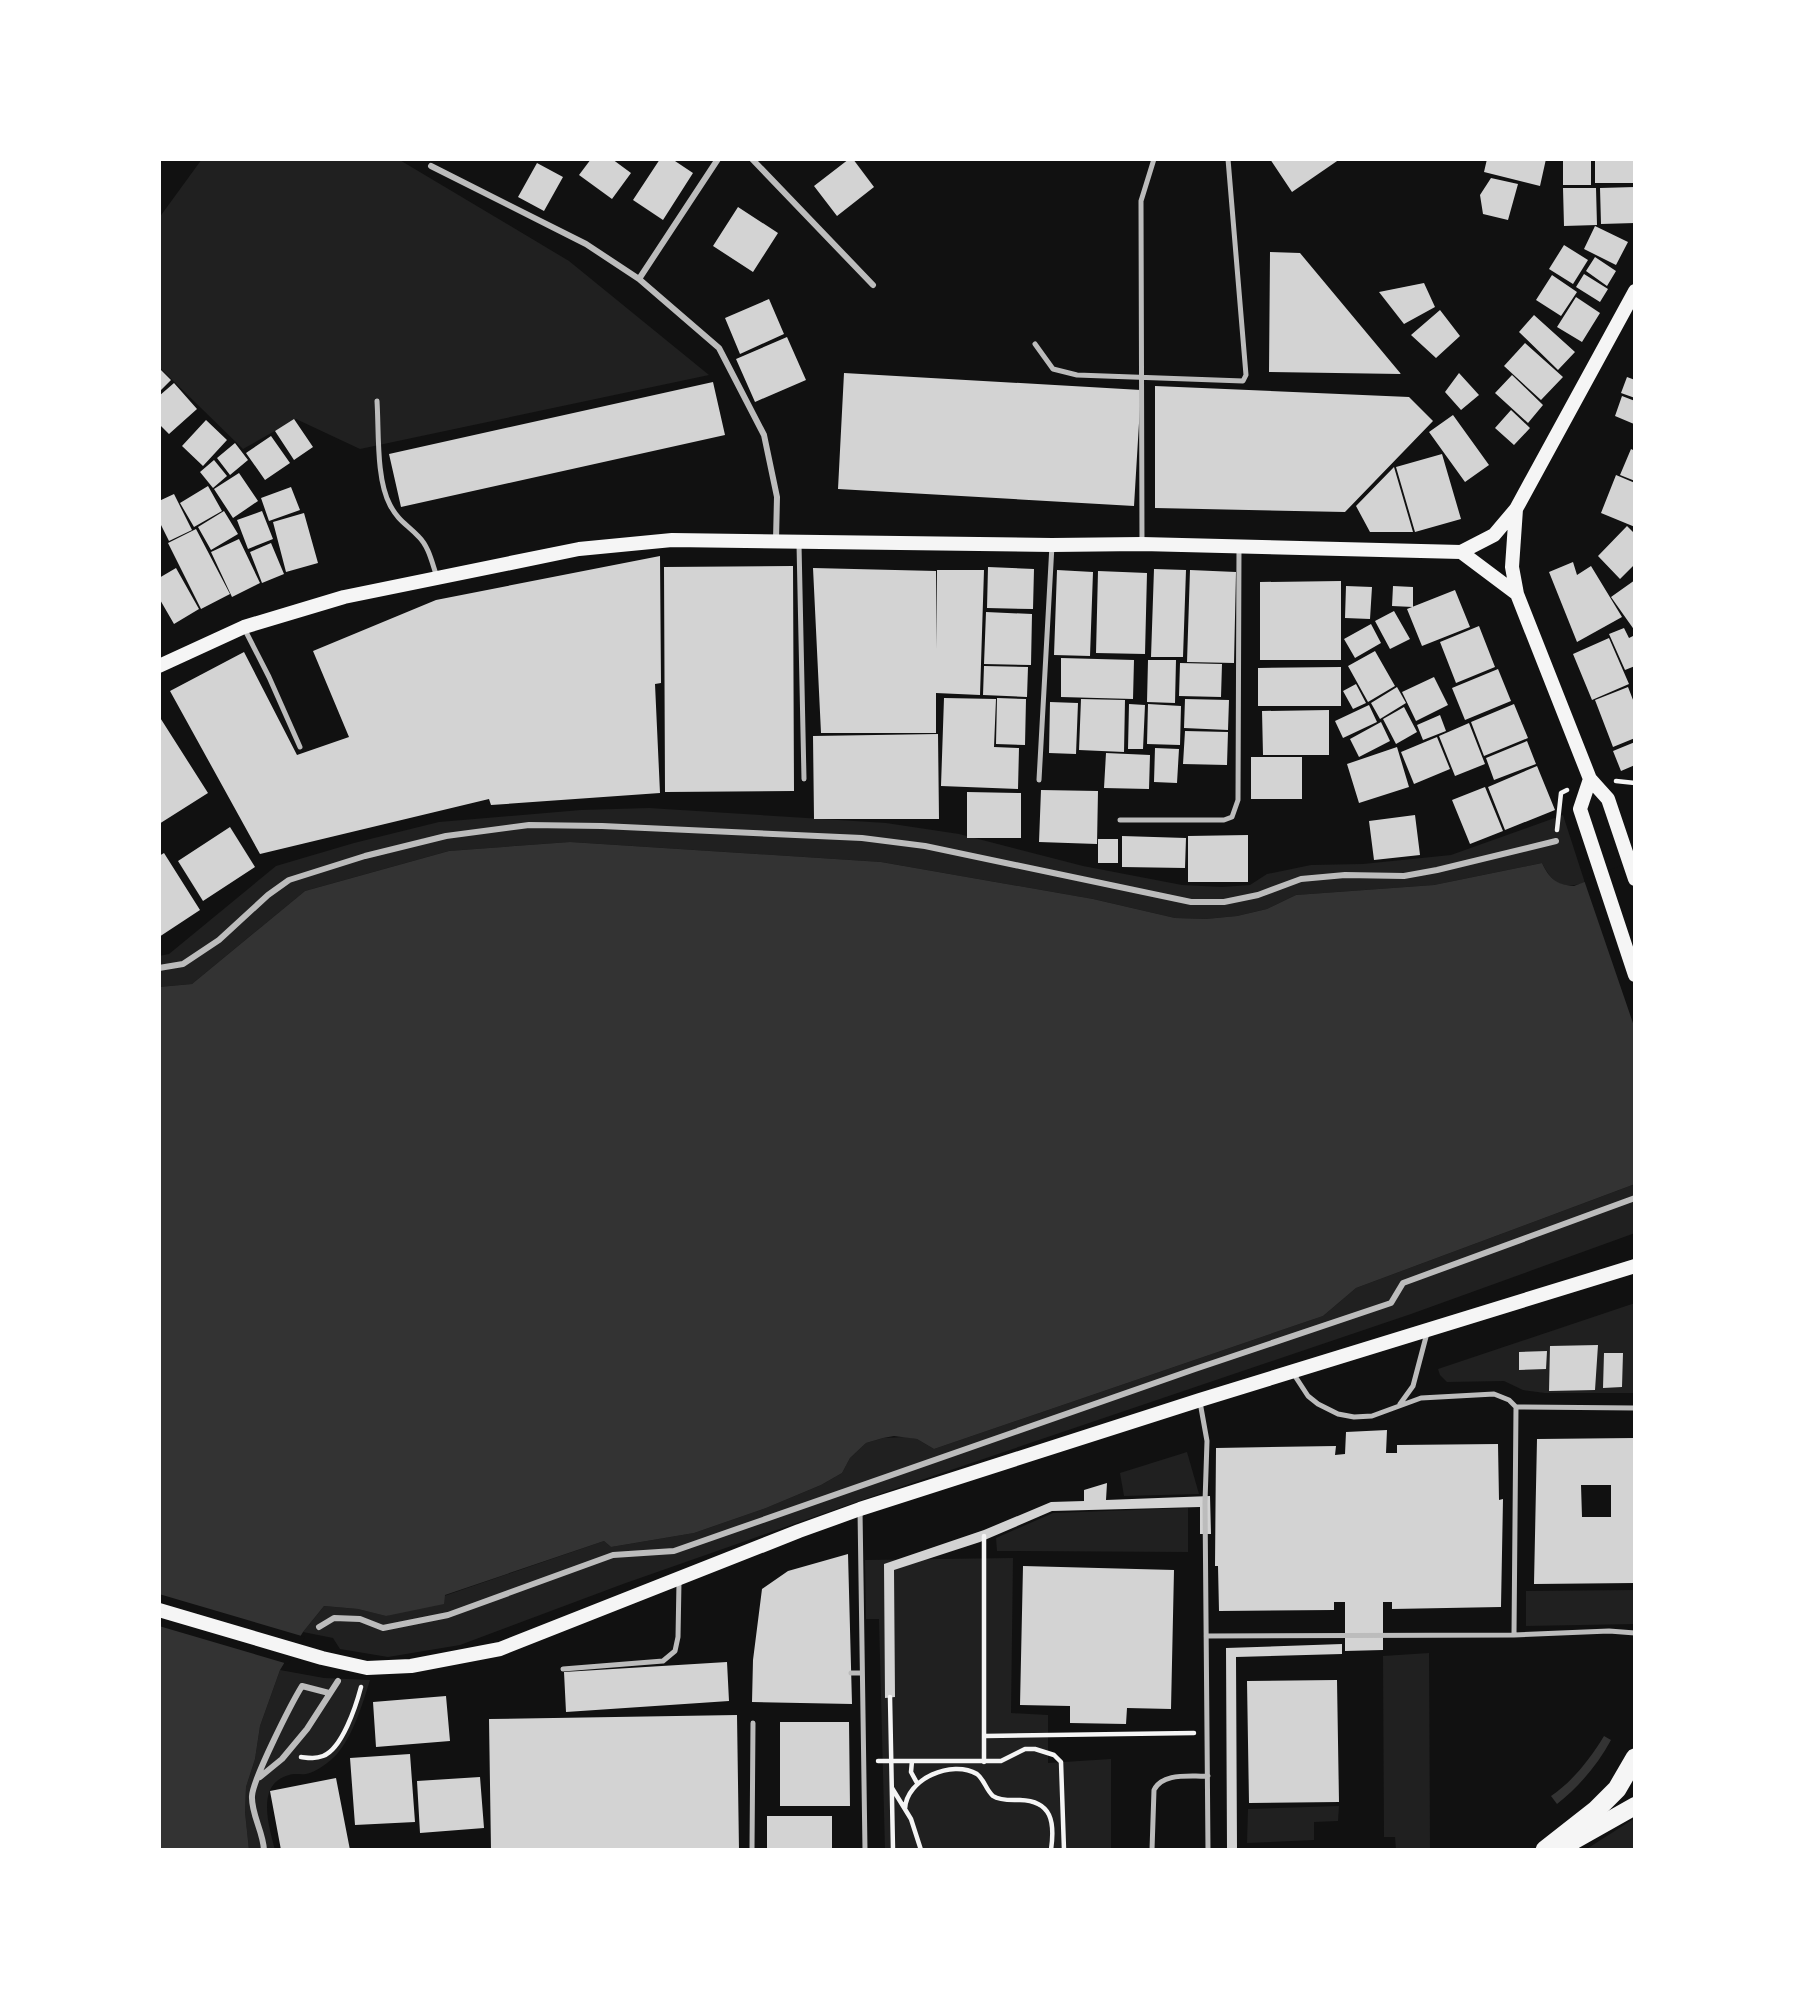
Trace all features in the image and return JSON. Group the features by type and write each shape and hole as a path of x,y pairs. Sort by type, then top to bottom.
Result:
{"highway":[{"path":"1545,1850 1596,1810 1617,1789 1635,1758"}],"main road":[{"path":"159,666 244,627 344,597 579,549 671,540 1142,544 1461,552 1494,535 1517,509 1635,291"},
{"path":"1517,509 1512,567 1517,594 1590,779 1608,799 1635,879"},
{"path":"1461,552 1517,594"},
{"path":"1590,779 1580,809 1635,975"},
{"path":"159,1610 322,1658 367,1668 411,1666 500,1649 860,1509 1292,1371 1635,1266"},
{"path":"1557,1850 1635,1806"}],"street":[{"path":"639,279 718,159"},
{"path":"752,159 873,285"},
{"path":"430,166 586,244 639,279 719,348 764,435 777,497 775,542"},
{"path":"159,968 183,964 219,940 268,895 289,880 365,856 446,836 529,825 862,838 925,846 1150,895 1202,902 1224,902 1258,895 1301,879 1345,875 1404,876 1556,841"},
{"path":"319,1627 334,1618 360,1619 383,1628 448,1615 613,1555 674,1551 1391,1303 1403,1283 1635,1198"},
{"path":"258,1779 282,1759 307,1729 338,1681"},
{"path":"264,1850 252,1798 254,1787 302,1686 330,1693"}],"lane":[{"path":"1142,544 1141,201 1154,159"},
{"path":"1035,344 1053,369 1077,375 1243,382 1246,375 1228,159"},
{"path":"377,401 383,486 401,523 418,535 426,545 437,577"},
{"path":"799,541 804,779"},
{"path":"1039,780 1052,545"},
{"path":"1120,820 1223,820 1232,817 1238,800 1239,548"},
{"path":"244,627 300,747"},
{"path":"1395,1408 1413,1386 1428,1330"},
{"path":"1292,1371 1308,1396 1339,1414 1354,1417 1372,1416 1421,1398 1494,1394 1517,1406 1635,1408"},
{"path":"1200,1400 1207,1441 1208,1850"},
{"path":"1514,1635 1517,1406"},
{"path":"860,1509 865,1850"},
{"path":"563,1669 663,1661 675,1651 678,1637 679,1578"},
{"path":"1206,1636 1514,1635 1609,1631 1635,1633"},
{"path":"851,1673 861,1673"},
{"path":"752,1850 753,1723"},
{"path":"1152,1850 1154,1790 1158,1782 1165,1778 1208,1776"}],"path":[{"path":"984,1536 984,1762"},
{"path":"282,1759 319,1758 334,1750 356,1708 361,1687"},
{"path":"890,1697 893,1850"},
{"path":"985,1736 1208,1733"},
{"path":"863,1762 1001,1761 1025,1749 1035,1748 1054,1755 1061,1762 1064,1847 1051,1847 1049,1815 1039,1803 993,1796 979,1775 969,1772 950,1770 929,1776 911,1790 905,1809"},
{"path":"912,1761 911,1772 918,1783"},
{"path":"891,1787 915,1829 921,1850"}],"shaded area":[{"path":"202,159 398,159 569,261 709,375 360,449 296,419 243,449 159,367 159,218"},
{"path":"649,808 886,823 959,834 1083,866 1182,885 1222,887 1250,885 1267,874 1311,865 1363,864 1451,855 1563,815 1585,883 1559,883 1550,876 1542,863 1434,885 1296,895 1267,909 1237,916 1175,918 1093,899 881,862 570,842 449,851 305,891 192,984 159,987 159,956 169,954 276,866 439,822 581,810"},
{"path":"570,842 881,862 1093,899 1175,918 1206,919 1267,909 1296,895 1434,885 1542,863 1554,880 1574,886 1635,863 1635,1184 1356,1288 1323,1316 934,1449 917,1439 894,1436 866,1443 850,1458 842,1473 821,1485 694,1533 611,1547 604,1541 445,1595 444,1604 386,1616 358,1609 324,1606 303,1632 280,1670 260,1726 255,1759 246,1787 245,1812 249,1850 159,1850 159,987 192,984 305,891 449,851"},
{"path":"1635,1184 1635,1233 1411,1314 865,1499 623,1584 460,1645 388,1657 340,1649 333,1638 303,1632 324,1606 358,1609 386,1616 604,1541 611,1547 694,1533 821,1485 842,1473 850,1458 866,1443 883,1438 905,1437 917,1439 934,1449 1323,1316 1356,1288"},
{"path":"1635,1303 1635,1393 1545,1393 1523,1390 1504,1381 1447,1382 1440,1375 1438,1369"},
{"path":"1187,1452 1199,1494 1124,1496 1120,1473"},
{"path":"1188,1508 1188,1552 997,1551 996,1538 1053,1513"},
{"path":"1013,1558 1011,1713 1048,1715 1048,1763 1111,1759 1111,1850 885,1850 879,1619 866,1619 865,1560"},
{"path":"1635,1590 1635,1624 1526,1626 1526,1591"},
{"path":"1429,1653 1430,1850 1396,1850 1395,1837 1384,1837 1383,1656"},
{"path":"280,1670 324,1678 370,1680 353,1729 337,1754 314,1771 289,1775 278,1780 272,1787 267,1807 275,1850 249,1850 245,1812 246,1787 255,1759 260,1726"},
{"path":"1604,1736 1611,1740 1600,1758 1580,1783 1557,1804 1551,1796 1567,1784"},
{"path":"1339,1806 1338,1821 1314,1822 1314,1840 1247,1843 1248,1809"},
{"path":"1635,1818 1635,1850 1585,1850"}],"pier":[{"path":"1635,860 1635,1029 1584,880"},
{"path":"159,1594 305,1637 288,1664 159,1626"}],"building":[{"path":"591,159 612,159 631,173 612,199 579,175"},
{"path":"660,159 672,159 693,173 663,220 633,200"},
{"path":"849,159 853,159 874,187 837,216 814,186"},
{"path":"1270,159 1340,159 1292,192"},
{"path":"1487,159 1546,159 1540,186 1484,172"},
{"path":"1563,159 1591,159 1591,185 1563,185"},
{"path":"1595,159 1635,159 1635,183 1595,183"},
{"path":"537,163 563,177 544,211 518,197"},
{"path":"1491,178 1518,184 1508,220 1483,214 1480,195"},
{"path":"1635,187 1635,223 1601,224 1600,188"},
{"path":"1563,188 1596,188 1597,225 1564,226"},
{"path":"738,207 778,233 753,272 713,246"},
{"path":"1595,226 1628,242 1616,265 1584,249"},
{"path":"1564,245 1588,260 1573,284 1549,269"},
{"path":"1270,252 1300,253 1401,374 1269,372"},
{"path":"1595,257 1616,271 1607,286 1586,271"},
{"path":"1584,274 1608,289 1600,302 1576,287"},
{"path":"1552,275 1577,292 1561,316 1536,300"},
{"path":"1424,283 1435,307 1404,324 1379,292"},
{"path":"1576,297 1600,313 1582,342 1557,327"},
{"path":"769,299 784,334 740,354 725,318"},
{"path":"1440,310 1460,336 1436,358 1411,335"},
{"path":"1534,315 1575,352 1558,370 1519,332"},
{"path":"787,337 806,380 755,402 736,359"},
{"path":"1525,343 1563,377 1541,400 1504,366"},
{"path":"159,368 171,380 159,392"},
{"path":"844,373 1141,390 1134,506 838,489"},
{"path":"1459,373 1479,395 1461,410 1445,392"},
{"path":"1512,375 1543,405 1528,423 1495,393"},
{"path":"1627,377 1635,380 1635,398 1621,393"},
{"path":"713,382 725,435 401,507 389,454"},
{"path":"174,383 197,409 169,434 159,424 159,396"},
{"path":"1155,386 1409,397 1433,421 1345,512 1155,508"},
{"path":"1622,396 1635,401 1634,424 1615,416"},
{"path":"1511,410 1530,428 1514,445 1495,428"},
{"path":"1453,415 1489,465 1465,482 1429,432"},
{"path":"294,419 313,447 294,460 275,431"},
{"path":"206,420 227,440 203,466 182,446"},
{"path":"271,436 290,463 265,480 246,453"},
{"path":"235,443 248,460 230,475 217,458"},
{"path":"1631,449 1635,451 1635,481 1620,475"},
{"path":"1442,454 1461,519 1415,532 1396,467"},
{"path":"214,460 227,476 213,488 200,472"},
{"path":"1394,467 1413,532 1370,532 1356,506"},
{"path":"239,473 258,501 233,518 214,489"},
{"path":"1616,475 1635,483 1635,527 1601,513"},
{"path":"208,486 222,511 194,527 180,503"},
{"path":"291,487 300,510 269,521 261,498"},
{"path":"174,494 192,530 169,541 159,521 159,501"},
{"path":"224,511 238,534 211,550 198,527"},
{"path":"262,511 273,539 248,549 237,520"},
{"path":"304,513 318,563 286,572 273,522"},
{"path":"1627,526 1635,534 1635,564 1620,579 1598,556"},
{"path":"196,529 230,594 201,609 168,543"},
{"path":"239,539 260,583 232,597 211,552"},
{"path":"271,543 284,574 262,583 250,552"},
{"path":"660,556 661,683 655,684 660,793 491,805 489,799 260,854 170,691 244,652 297,755 349,737 313,651 436,600"},
{"path":"1573,562 1577,575 1591,566 1622,617 1577,642 1549,572"},
{"path":"793,566 794,791 665,792 664,567"},
{"path":"988,567 1034,569 1033,609 987,608"},
{"path":"176,568 199,609 174,624 159,598 159,578"},
{"path":"813,568 936,571 936,649 937,570 984,570 980,695 936,693 936,733 821,733"},
{"path":"1154,569 1186,570 1183,657 1151,657"},
{"path":"1057,570 1093,572 1090,656 1054,655"},
{"path":"1190,570 1236,572 1234,663 1187,662"},
{"path":"1098,571 1147,573 1145,654 1096,653"},
{"path":"1635,580 1635,631 1611,597"},
{"path":"1341,581 1341,660 1260,660 1260,582"},
{"path":"1346,586 1372,587 1370,619 1345,618"},
{"path":"1393,586 1413,587 1413,607 1392,606"},
{"path":"1455,590 1470,627 1422,646 1407,609"},
{"path":"1394,611 1410,639 1390,649 1375,621"},
{"path":"986,612 1032,614 1031,665 984,664"},
{"path":"1371,624 1381,643 1355,658 1344,639"},
{"path":"1479,626 1495,667 1456,683 1440,642"},
{"path":"1624,628 1629,638 1635,635 1635,666 1625,670 1609,634"},
{"path":"1609,638 1629,684 1592,700 1573,654"},
{"path":"1375,651 1395,686 1368,702 1348,666"},
{"path":"1061,658 1134,660 1133,699 1061,697"},
{"path":"1148,660 1176,660 1175,703 1147,702"},
{"path":"1180,663 1222,664 1221,697 1179,696"},
{"path":"984,666 1028,667 1027,697 983,695"},
{"path":"1341,667 1341,706 1258,706 1258,668"},
{"path":"1498,669 1511,701 1465,720 1452,688"},
{"path":"1434,677 1448,705 1416,721 1402,692"},
{"path":"1356,684 1366,703 1353,709 1343,691"},
{"path":"1397,687 1406,703 1380,719 1371,703"},
{"path":"1628,687 1635,705 1635,738 1613,747 1595,700"},
{"path":"944,698 996,699 994,747 1019,748 1018,789 941,786"},
{"path":"997,698 1026,699 1025,745 996,744"},
{"path":"1081,699 1125,700 1124,752 1079,750"},
{"path":"1185,699 1229,700 1228,730 1184,728"},
{"path":"1050,702 1078,703 1076,754 1049,753"},
{"path":"1129,704 1145,705 1143,749 1128,749"},
{"path":"1148,704 1181,706 1180,745 1147,744"},
{"path":"1514,704 1528,738 1484,756 1471,722"},
{"path":"1369,705 1377,722 1343,738 1335,721"},
{"path":"1404,707 1417,732 1396,744 1383,719"},
{"path":"1329,710 1329,755 1263,755 1262,711"},
{"path":"1440,715 1446,731 1423,740 1417,725"},
{"path":"159,716 208,793 159,824"},
{"path":"1381,722 1390,741 1359,757 1350,739"},
{"path":"1469,723 1485,764 1455,776 1439,736"},
{"path":"1185,731 1228,732 1227,765 1183,764"},
{"path":"938,734 939,819 814,819 813,736"},
{"path":"1437,737 1450,769 1414,784 1401,752"},
{"path":"1527,741 1536,764 1494,780 1486,758"},
{"path":"1635,742 1635,765 1621,771 1613,751"},
{"path":"1397,747 1409,787 1359,803 1347,764"},
{"path":"1155,748 1179,749 1177,783 1154,782"},
{"path":"1106,753 1150,755 1149,789 1104,788"},
{"path":"1251,757 1302,757 1302,799 1251,799"},
{"path":"1537,766 1555,810 1505,830 1488,787"},
{"path":"1485,787 1503,831 1470,844 1452,800"},
{"path":"1041,790 1098,791 1097,844 1039,842"},
{"path":"967,792 1021,793 1021,838 967,838"},
{"path":"1415,815 1420,855 1374,860 1369,821"},
{"path":"230,827 255,867 203,901 178,861"},
{"path":"1248,835 1248,882 1188,882 1188,836"},
{"path":"1122,836 1186,838 1185,868 1122,867"},
{"path":"1098,839 1118,839 1118,863 1098,863"},
{"path":"164,853 200,910 159,937 159,856"},
{"path":"1598,1345 1595,1390 1549,1391 1550,1346"},
{"path":"1547,1351 1546,1369 1519,1370 1519,1352"},
{"path":"1604,1353 1623,1353 1622,1387 1603,1388"},
{"path":"1387,1430 1386,1453 1397,1453 1397,1445 1498,1444 1499,1500 1503,1499 1501,1607 1392,1609 1392,1602 1383,1602 1383,1650 1345,1651 1345,1602 1334,1602 1334,1610 1219,1611 1218,1566 1215,1566 1216,1448 1336,1446 1335,1455 1345,1454 1346,1432"},
{"path":"1635,1438 1635,1583 1534,1584 1537,1439","holes":["1581,1485 1611,1485 1611,1517 1582,1517"]},
{"path":"1107,1483 1106,1500 1210,1496 1211,1534 1200,1534 1200,1507 1052,1511 980,1542 894,1570 895,1697 885,1698 884,1564 984,1530 1051,1502 1084,1501 1084,1490"},
{"path":"848,1554 852,1704 752,1702 753,1660 762,1589 788,1571"},
{"path":"1023,1566 1174,1570 1171,1709 1127,1708 1126,1724 1070,1723 1070,1706 1020,1705"},
{"path":"1342,1644 1342,1654 1236,1657 1237,1850 1227,1850 1226,1648"},
{"path":"727,1662 729,1701 566,1712 564,1672"},
{"path":"1337,1680 1339,1802 1249,1803 1247,1681"},
{"path":"446,1696 450,1741 376,1747 373,1702"},
{"path":"737,1715 739,1850 491,1850 489,1719"},
{"path":"780,1722 849,1722 850,1806 780,1806"},
{"path":"410,1754 415,1822 355,1825 350,1758"},
{"path":"480,1777 484,1828 420,1833 417,1781"},
{"path":"336,1778 350,1850 281,1850 270,1791"},
{"path":"767,1816 832,1816 832,1850 767,1850"}]}
